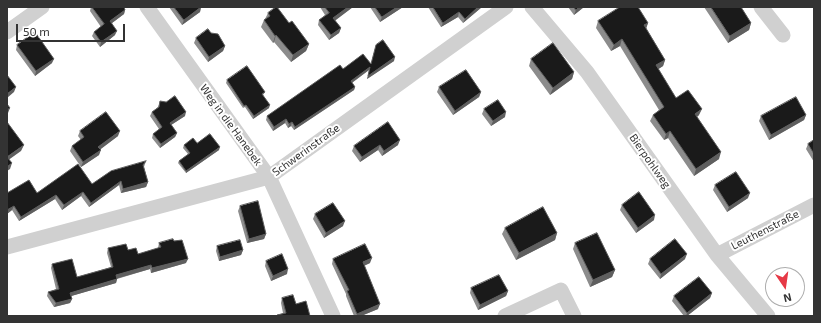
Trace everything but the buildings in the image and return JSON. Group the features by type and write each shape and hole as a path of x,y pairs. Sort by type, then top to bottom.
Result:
{"street":[{"path":"7,32 42,7"},
{"name":"Weg in die Hanebek","path":"147,7 269,177 333,316"},
{"name":"Schwerinstraße","path":"7,247 269,177 506,7"},
{"name":"Bierpohlweg","path":"532,7 587,72 717,255 768,316"},
{"path":"761,7 783,35"},
{"name":"Leuthenstraße","path":"717,255 814,205"},
{"path":"505,316 561,290 574,316"}]}
